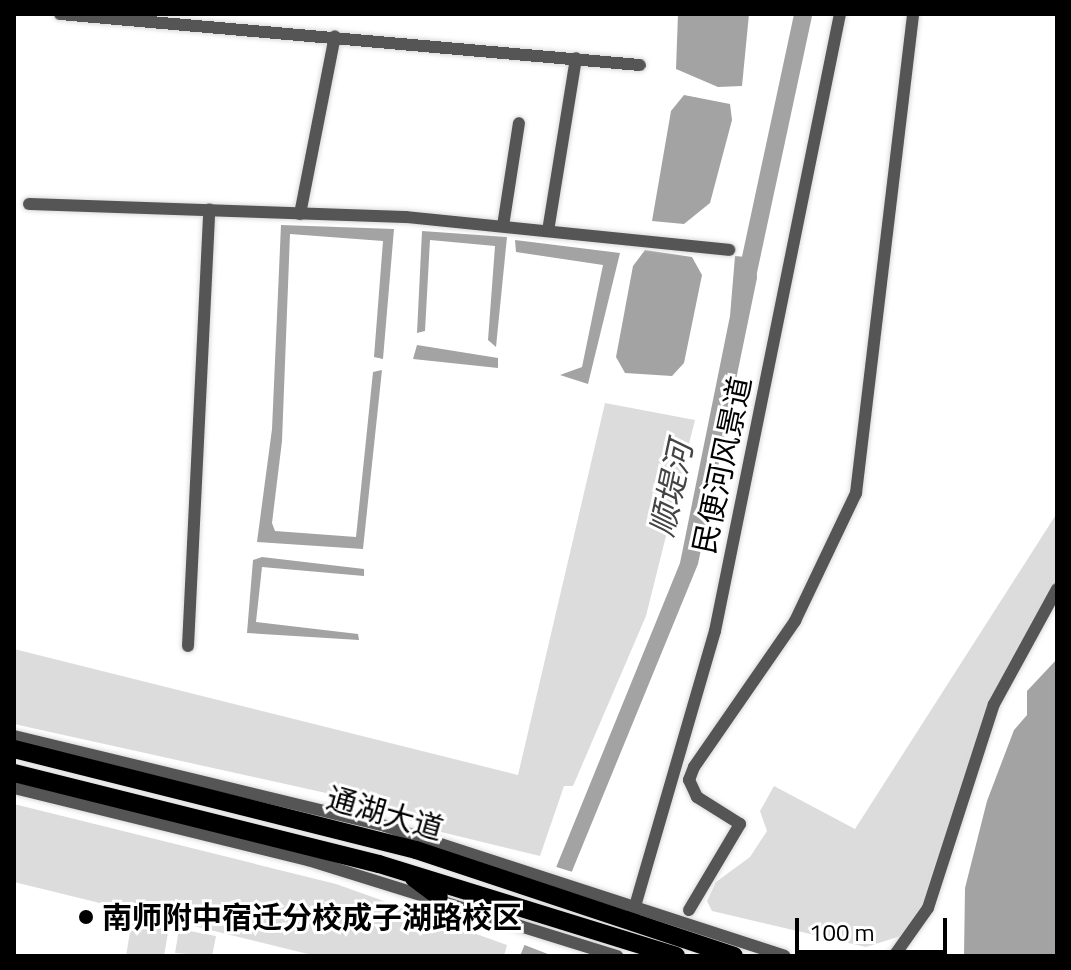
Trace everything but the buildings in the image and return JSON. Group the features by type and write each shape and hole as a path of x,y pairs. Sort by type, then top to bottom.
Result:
{"main road":[{"name":"通湖大道","path":"14,749 538,882 633,913 692,950 734,956"},
{"name":"通湖大道","path":"14,773 405,871 523,904 568,928 676,956"},
{"path":"481,870 521,869"},
{"path":"405,871 439,897"}],"street":[{"path":"60,14 640,65"},
{"name":"民便河风景道","path":"633,913 715,631 840,14"},
{"path":"689,910 740,824 697,797 689,780 694,767 795,621 856,493 913,14"},
{"path":"300,214 335,36"},
{"path":"548,231 576,58"},
{"path":"503,226 519,123"},
{"path":"29,204 300,214 503,226 729,250"},
{"path":"188,646 190,485 209,210"},
{"path":"894,956 928,908 994,704 1057,589"},
{"path":"14,736 385,826 521,869 538,882"},
{"path":"14,788 439,897 521,924 568,928 617,956"},
{"path":"633,913 784,956"}],"shaded area":[{"path":"678,14 749,14 742,86 718,87 676,69"},
{"path":"684,95 730,104 732,120 710,203 684,224 652,221 671,111"},
{"path":"281,225 394,229 383,359 374,357 383,241 290,234 282,441 272,523 275,531 356,537 373,372 382,370 363,549 257,542 272,429"},
{"path":"422,231 507,237 496,347 488,340 495,246 430,240 425,331 417,333"},
{"path":"515,240 620,253 588,384 560,375 582,367 603,265 516,252"},
{"path":"645,250 692,257 702,275 684,363 672,376 625,373 616,357 633,266"},
{"path":"735,256 756,258 757,278 698,564 568,881 549,956 520,956 680,563 730,316"},
{"path":"417,345 498,358 498,368 413,359"},
{"path":"605,403 695,420 646,616 573,786 564,786 540,856 437,831 362,801 14,724 14,649 518,775"},
{"path":"1057,513 1057,584 1011,663 922,910 907,934 866,947 712,911 707,901 716,882 750,857 767,831 760,811 774,786 855,829"},
{"path":"262,557 364,569 364,576 262,567 256,622 358,634 359,640 247,633 253,560"},
{"path":"1057,659 1057,956 964,956 965,888 987,801 1014,730 1027,715 1027,691"},
{"path":"14,804 336,884 507,945 504,956 316,956 14,882"},
{"path":"132,920 169,927 164,956 126,956"},
{"path":"179,929 216,936 212,956 175,953"}],"pier":[{"path":"553,866 576,873 553,956 522,944"}],"waterway":[{"name":"顺堤河","path":"746,281 803,14"}],"place":[{"name":"南师附中宿迁分校成子湖路校区","path":"86,917"}]}
